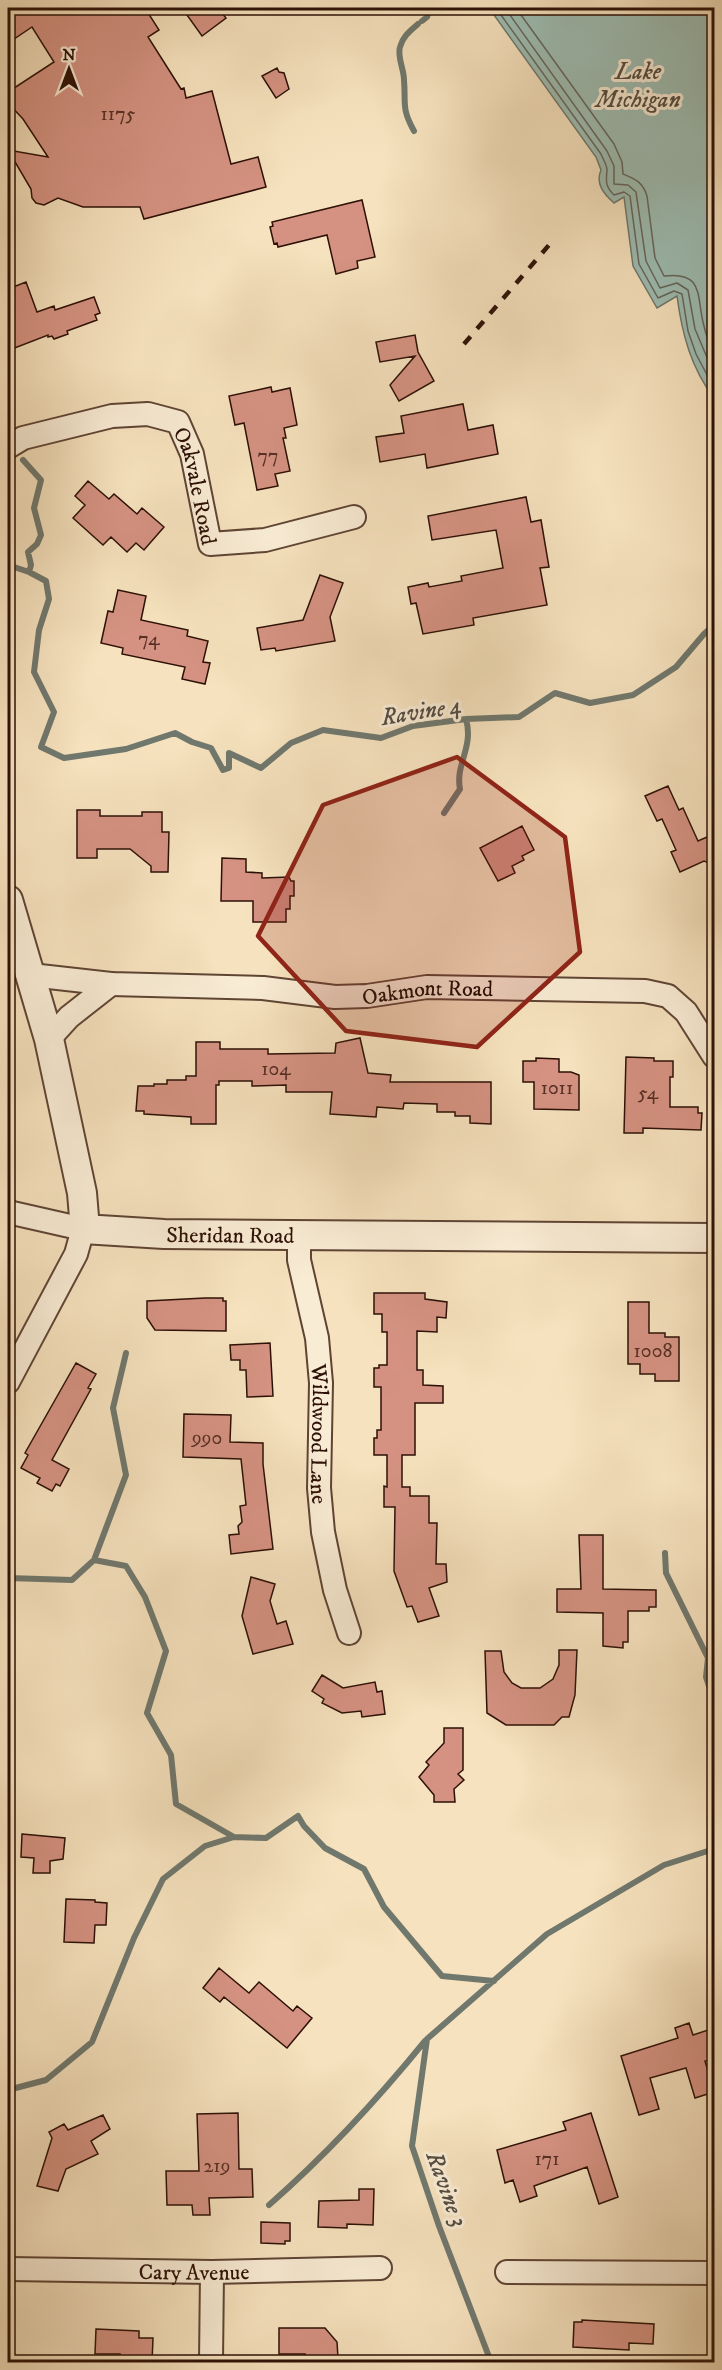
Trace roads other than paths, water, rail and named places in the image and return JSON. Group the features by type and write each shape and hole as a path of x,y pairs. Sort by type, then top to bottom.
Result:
{"street":[{"name":"Oakvale Road","path":"8,447 23,438 112,416 148,414 178,422 192,454 210,544 265,540 354,517"},
{"path":"8,900 49,1039 82,1193 83,1229 76,1254 8,1382"},
{"name":"Oakmont Road","path":"31,975 111,984 263,988 334,997 367,996 427,987 645,991 668,996 686,1012 714,1056"},
{"path":"49,1039 69,1017 111,984"},
{"path":"8,1212 83,1229"},
{"name":"Sheridan Road","path":"83,1229 164,1234 714,1238"},
{"name":"Wildwood Lane","path":"299,1235 299,1260 317,1338 321,1383 319,1488 323,1532 335,1590 349,1632"},
{"name":"Cary Avenue","path":"8,2269 212,2272 380,2268"},
{"path":"211,2362 212,2272"},
{"path":"507,2272 714,2273"}],"water":[{"name":"Lake Michigan","path":"489,8 714,8 714,398 699,375 689,350 677,296 657,308 633,266 624,197 614,203 604,192 599,180 601,170 596,157"}],"waterway":[{"path":"422,21 427,17 430,8"},
{"path":"414,131 405,106 404,76 399,51 405,37 418,24"},
{"path":"23,460 41,480 34,508 41,535 37,544 28,552 31,565 29,572"},
{"name":"Ravine 4","path":"8,565 46,581 49,599 39,630 34,672 54,712 41,747 64,758 126,749 175,733 211,748 223,770 229,768 229,753 261,768 291,743 323,730 381,738 413,726 466,719 519,717 555,693 590,703 633,695 676,667 714,625"},
{"path":"444,813 460,789 460,772 468,739 466,719"},
{"path":"94,1560 126,1475 113,1408 126,1353"},
{"path":"665,1553 666,1573 708,1658 706,1677 714,1701"},
{"name":"Ravine 3","path":"8,1578 72,1580 94,1560 126,1566 145,1597 166,1651 147,1713 171,1755 176,1804 234,1837"},
{"name":"Ravine 3","path":"8,2090 46,2080 92,2042 134,1938 163,1879 205,1846 234,1837 266,1838 298,1816 304,1826 325,1848 364,1869 384,1907 442,1976 494,1981"},
{"name":"Ravine 3","path":"491,2362 439,2226 412,2146 427,2039 547,1934 664,1865 714,1849"},
{"path":"269,2205 311,2167 425,2041"}],"railway":[{"path":"464,344 555,238"}]}
